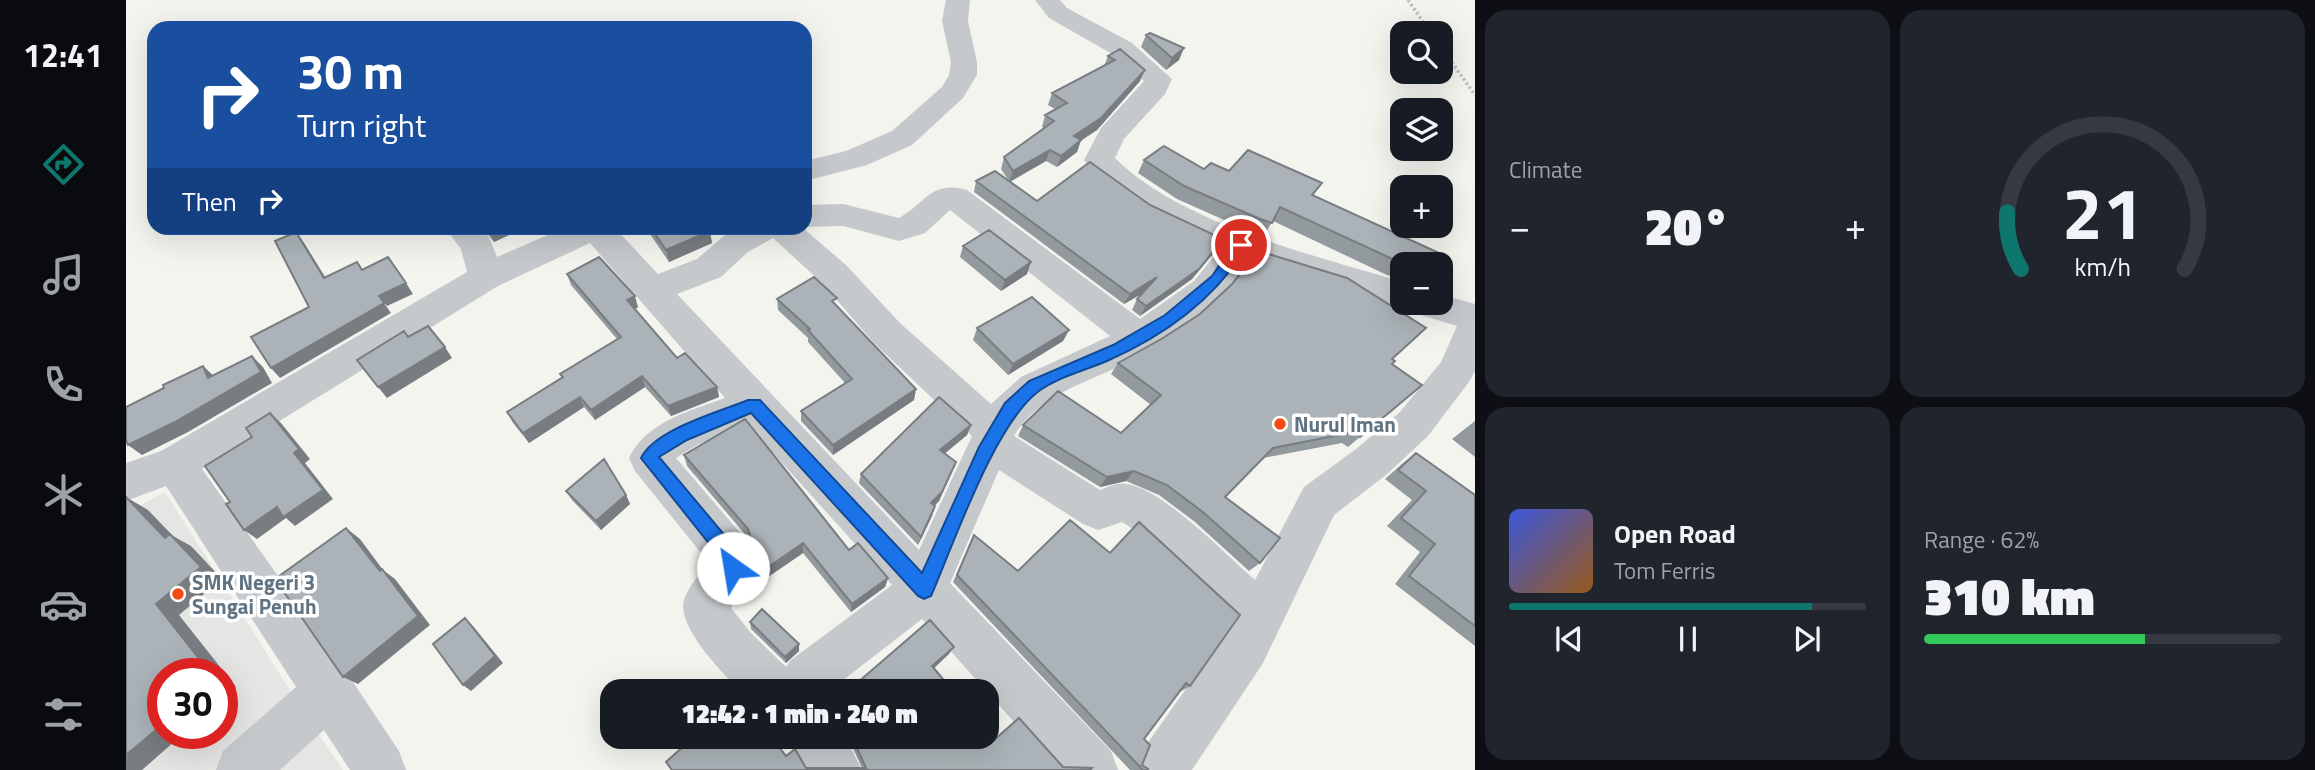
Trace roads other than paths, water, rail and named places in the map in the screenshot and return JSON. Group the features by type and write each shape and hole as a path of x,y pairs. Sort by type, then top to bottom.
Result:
{"street":[{"path":"812,169 856,158 902,138 953,92 963,75 964,62 955,21 958,0"},
{"path":"1047,0 1058,13 1123,49 1158,79 1156,88 1111,135 1099,160 1109,172 1139,194 1241,245 1390,291"},
{"path":"812,216 842,215 881,226 906,229 922,219 940,200 956,198 1138,338"},
{"path":"468,235 477,245 486,277"},
{"path":"126,482 175,464 486,277 579,235"},
{"path":"601,235 1092,770"},
{"path":"652,289 709,268 736,244 752,235"},
{"path":"791,235 834,274 887,333 992,437 1089,506 1098,510 1118,503 1128,503 1153,519 1262,617"},
{"path":"807,679 924,589 992,437 1010,408 1034,386 1118,349 1170,319 1217,280 1241,245"},
{"path":"1453,311 1475,318"},
{"path":"1161,770 1246,646 1319,501 1371,462 1415,424 1455,371 1475,327"},
{"path":"754,404 681,435 655,449 650,458 731,556 733,568 706,603 707,613 722,636 764,679"},
{"path":"175,464 380,770"},
{"path":"242,770 328,691"},
{"path":"822,749 836,770"}],"place":[{"name":"Nurul Iman","path":"1280,424"},
{"name":"SMK Negeri 3 Sungai Penuh","path":"178,594"}]}
